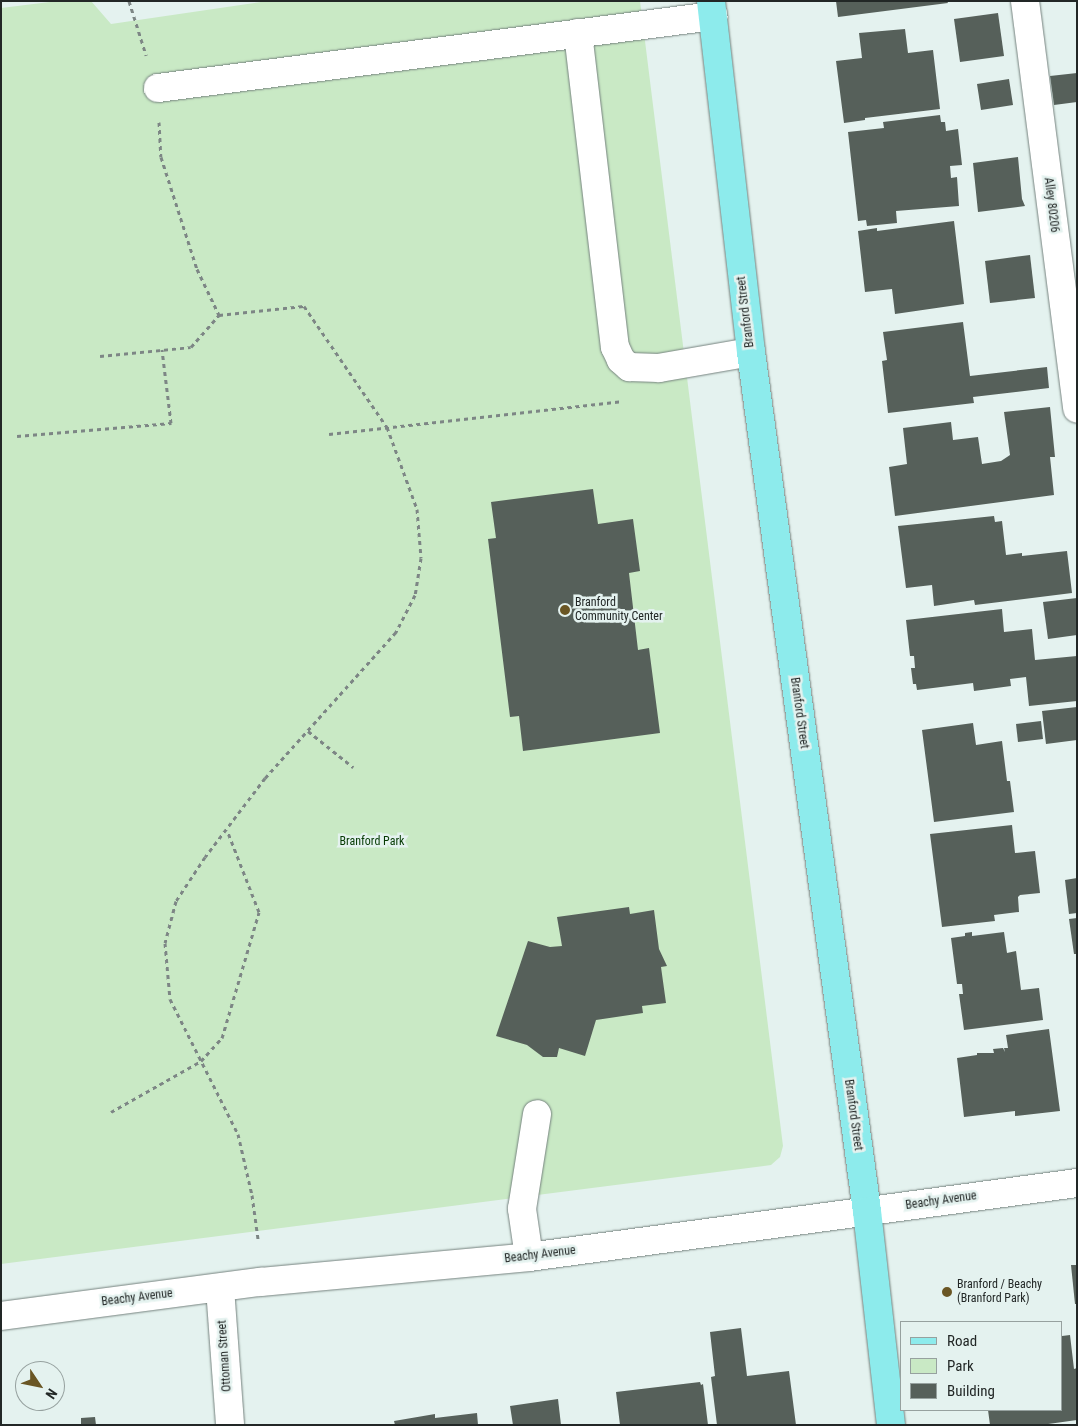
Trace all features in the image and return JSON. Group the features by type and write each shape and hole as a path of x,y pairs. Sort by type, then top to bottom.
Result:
{"main road":[{"name":"Branford Street","path":"712,8 751,352 867,1211 891,1425"}],"street":[{"name":"Alley 80206","path":"1025,1 1077,409"},
{"path":"158,88 578,33 712,8"},
{"path":"578,33 615,347 618,354 629,367 659,368 751,352"},
{"path":"529,1257 522,1209 537,1114"},
{"name":"Beachy Avenue","path":"1,1316 220,1288 529,1257 1077,1183"},
{"name":"Ottoman Street","path":"220,1288 230,1425"}],"path":[{"path":"129,1 158,88 161,157 197,269 219,315"},
{"path":"100,356 191,347 219,315 304,306 387,427 417,509 421,558 415,595 396,632 265,778 205,857 176,902 165,943 170,1000 238,1134 252,1195 258,1238"},
{"path":"17,436 171,423 162,350"},
{"path":"329,434 630,400"},
{"path":"308,731 353,767"},
{"path":"111,1112 201,1061 222,1038 259,912 227,830"}],"green space":[{"name":"Branford Park","path":"58,1 91,1 111,24 268,1 640,1 783,1146 780,1157 771,1165 1,1264 1,8"}],"building":[{"path":"836,1 947,1 948,3 838,17"},
{"path":"998,13 1004,56 960,62 954,19"},
{"path":"905,29 908,53 933,50 940,109 865,118 865,120 844,123 836,61 862,58 859,33"},
{"path":"1077,73 1077,102 1054,105 1050,76"},
{"path":"1009,79 1013,105 981,110 977,84"},
{"path":"940,115 941,122 945,122 946,131 958,129 962,165 950,166 951,178 957,177 959,206 896,211 897,223 867,226 866,220 858,221 848,132 884,128 883,122"},
{"path":"1018,157 1022,199 1025,206 978,212 973,163"},
{"path":"954,221 964,304 895,314 892,289 865,292 858,231 877,228 877,231"},
{"path":"1030,255 1035,298 990,303 985,261"},
{"path":"963,322 970,376 1047,367 1049,388 973,397 974,403 888,413 882,361 887,360 883,332"},
{"path":"1050,407 1055,457 1050,457 1054,495 895,516 889,467 907,464 903,428 951,422 953,440 978,437 982,464 1001,461 1010,455 1004,412"},
{"name":"Branford Community Center","path":"593,489 598,524 633,519 640,571 629,573 638,650 649,648 660,733 523,751 519,716 510,717 488,539 496,538 491,502"},
{"path":"994,516 995,522 1002,521 1006,555 1022,553 1022,556 1067,551 1072,593 975,605 974,600 934,606 932,585 906,588 898,526"},
{"path":"1077,598 1077,635 1048,639 1043,602"},
{"path":"1002,609 1004,632 1032,629 1035,660 1077,656 1077,701 1029,706 1026,677 1010,679 1011,686 974,691 973,683 917,690 916,684 913,684 911,668 915,668 914,656 910,656 906,620"},
{"path":"1077,707 1077,740 1046,744 1042,711"},
{"path":"1041,721 1043,739 1018,742 1016,724"},
{"path":"973,723 976,745 1002,741 1007,781 1010,781 1014,812 934,822 922,730"},
{"path":"1012,825 1015,853 1035,851 1040,893 1020,895 1018,897 1019,912 994,915 995,921 942,927 930,834"},
{"path":"1077,878 1077,913 1069,914 1065,880"},
{"path":"629,907 630,914 654,910 659,949 667,966 661,967 666,1003 642,1006 643,1013 596,1020 585,1056 559,1048 557,1057 543,1057 527,1045 496,1036 528,941 550,947 562,946 557,917"},
{"path":"1077,918 1077,954 1074,954 1069,919"},
{"path":"972,932 972,936 1004,932 1007,953 1016,951 1021,990 1039,988 1043,1020 964,1030 959,994 963,994 962,984 957,984 951,938 965,936 965,933"},
{"path":"1049,1029 1060,1111 1015,1116 1015,1111 964,1117 957,1058 977,1055 977,1053 994,1053 993,1049 1003,1048 1005,1052 1004,1048 1008,1048 1006,1035"},
{"path":"1071,1265 1077,1265 1077,1304 1075,1304"},
{"path":"741,1328 747,1376 789,1371 796,1425 717,1425 711,1377 715,1376 710,1332"},
{"path":"1070,1335 1074,1369 1077,1368 1077,1420 1041,1425 990,1425 988,1411 1063,1411 1063,1336"},
{"path":"700,1382 701,1385 703,1384 708,1425 620,1425 616,1392"},
{"path":"558,1399 561,1425 513,1425 510,1406"},
{"path":"477,1413 478,1425 395,1425 394,1421 435,1414 435,1418"},
{"path":"95,1417 96,1425 81,1425 81,1418"}],"place":[{"name":"Branford Community Center","path":"565,610"},
{"name":"Branford / Beachy (Branford Park)","path":"947,1292"}]}
